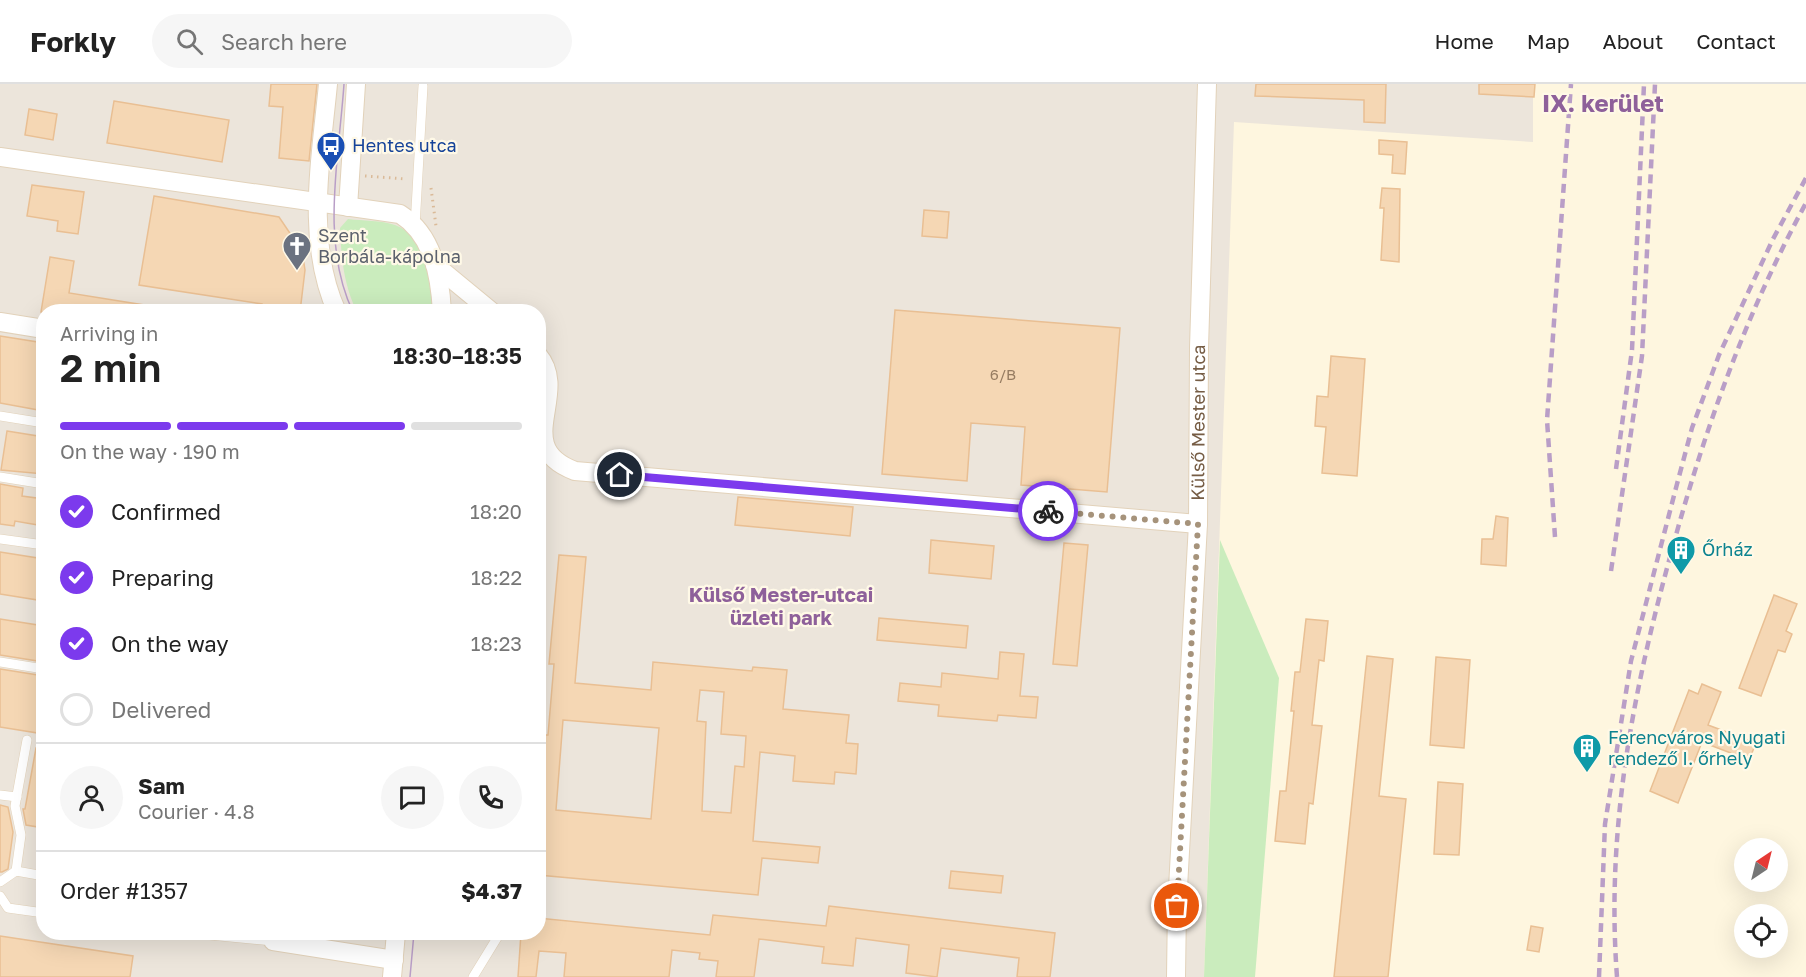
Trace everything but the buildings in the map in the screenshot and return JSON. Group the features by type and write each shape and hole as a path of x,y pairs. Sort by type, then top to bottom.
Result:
{"street":[{"path":"328,84 318,203 325,275 334,304"},
{"path":"348,207 356,84"},
{"name":"Külső Mester utca","path":"1176,977 1177,906 1198,524 1199,348 1207,84"},
{"path":"0,157 400,214 415,226 429,248 435,265 442,304"},
{"path":"435,265 483,304"},
{"path":"457,304 466,298 476,298"},
{"path":"0,322 36,328"},
{"path":"546,368 549,384 546,406"},
{"path":"546,450 553,460 575,471 1198,524"},
{"path":"273,941 393,968 395,940"}],"lane":[{"path":"415,226 423,86"},
{"path":"0,416 36,422"},
{"path":"0,477 36,483"},
{"path":"0,539 36,544"},
{"path":"0,662 36,668"},
{"path":"16,871 21,835 15,806 27,740"},
{"path":"0,795 17,797"},
{"path":"0,882 16,871 36,875"},
{"path":"0,896 8,908 36,912"},
{"path":"262,940 273,941"},
{"path":"473,977 496,940"}],"shaded area":[{"path":"0,84 1533,84 1533,142 1234,122 1204,977 0,977"}],"green space":[{"path":"348,219 390,223 406,231 414,239 425,262 433,304 354,304 344,271 340,228"},
{"path":"1220,540 1279,678 1255,977 1204,977"}],"tram line":[{"path":"344,84 336,170 334,229 337,258 350,304"},
{"path":"410,977 413,940"}],"railway":[{"path":"1555,537 1547,420 1571,84"},
{"path":"1616,469 1632,350 1644,84"},
{"path":"1611,571 1642,356 1655,84"},
{"path":"1599,977 1605,824 1631,661 1692,428 1719,355 1773,239 1806,178"},
{"path":"1617,977 1615,870 1619,817 1634,713 1656,609 1683,511 1727,376 1764,288 1806,203"}],"way so far":[{"path":"1048,511 1198,524 1177,906"}],"place":[{"name":"Hentes utca","path":"331,172"},
{"name":"Szent Borbála-kápolna","path":"297,272"},
{"name":"Őrház","path":"1681,576"},
{"name":"Ferencváros Nyugati rendező I. őrhely","path":"1587,774"}],"district":[{"name":"IX. kerület","path":"1603,104"},
{"name":"Külső Mester-utcai üzleti park","path":"781,606"}],"route":[{"path":"620,475 1048,511"}]}
